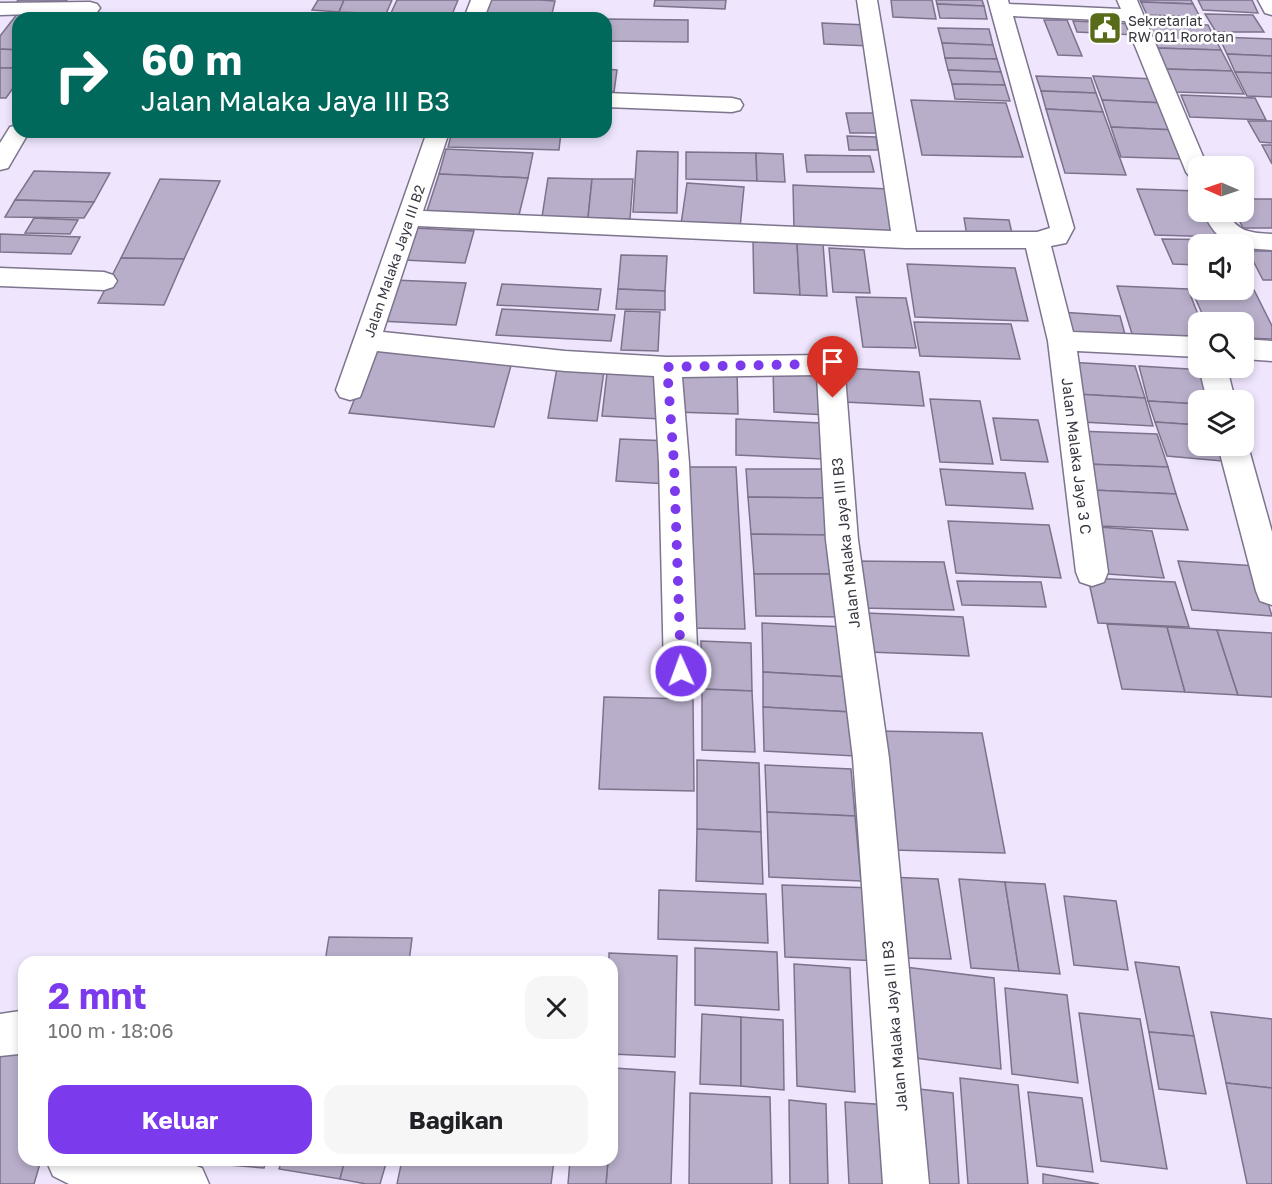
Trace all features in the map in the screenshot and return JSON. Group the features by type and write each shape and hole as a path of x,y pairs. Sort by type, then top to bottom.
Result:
{"street":[{"path":"867,0 904,240"},
{"path":"1268,0 1272,9"},
{"path":"408,218 904,240 1037,240 1057,237 1062,228 999,5 1130,8 1191,156"},
{"path":"0,9 89,9"},
{"path":"612,100 732,105"},
{"path":"0,163 15,138"},
{"name":"Jalan Malaka Jaya III B2","path":"350,390 436,138"},
{"path":"1219,222 1231,236 1251,241 1272,242"},
{"name":"Jalan Malaka Jaya 3 C","path":"1037,240 1062,341 1092,572"},
{"path":"0,277 104,281"},
{"name":"Jalan Malaka Jaya III B3","path":"368,340 565,361 667,367 826,365 831,375 842,540 871,758 906,1184"},
{"path":"1062,341 1188,347"},
{"path":"1254,350 1272,351"},
{"path":"667,367 674,463 681,671"},
{"path":"1236,456 1272,591"},
{"path":"0,1035 18,1032"},
{"path":"79,1166 186,1184"}],"building":[{"path":"18,0 67,0 61,8 14,6"},
{"path":"318,0 344,0 339,12 312,10"},
{"path":"344,0 392,0 387,12 339,12"},
{"path":"397,0 458,0 453,12 391,12"},
{"path":"483,0 555,1 552,12 479,12"},
{"path":"655,0 726,0 725,9 654,6"},
{"path":"891,0 932,0 936,19 893,17"},
{"path":"936,0 982,0 984,6 937,4"},
{"path":"1140,0 1191,0 1193,4 1141,2"},
{"path":"1198,0 1252,0 1258,13 1203,10"},
{"path":"1141,2 1193,4 1200,17 1147,15"},
{"path":"937,4 984,6 987,19 940,18"},
{"path":"1205,14 1253,15 1264,32 1216,32"},
{"path":"612,19 688,20 688,42 612,41"},
{"path":"1044,20 1067,20 1082,56 1058,55"},
{"path":"12,21 12,50 0,49 0,36"},
{"name":"Sekretariat RW 011 Rorotan","path":"1073,21 1132,24 1136,35 1077,32"},
{"path":"822,23 867,25 870,46 824,44"},
{"path":"1145,23 1208,25 1221,50 1156,48"},
{"path":"938,28 989,29 993,45 942,43"},
{"path":"1219,37 1272,39 1272,56 1227,54"},
{"path":"942,43 993,45 997,59 945,58"},
{"path":"1156,48 1221,50 1232,71 1165,69"},
{"path":"0,49 12,50 12,68 0,68"},
{"path":"1227,54 1272,56 1272,73 1235,72"},
{"path":"945,58 997,59 1001,72 948,70"},
{"path":"0,68 12,68 12,90 6,98 0,98"},
{"path":"1165,69 1232,71 1244,94 1176,92"},
{"path":"612,70 617,70 614,92 612,92"},
{"path":"948,70 1001,72 1005,85 952,84"},
{"path":"1235,72 1272,73 1272,97 1247,96"},
{"path":"1036,76 1091,78 1096,93 1041,91"},
{"path":"1093,76 1154,79 1164,103 1102,100"},
{"path":"952,84 1005,85 1010,101 955,99"},
{"path":"1041,91 1096,93 1103,112 1046,109"},
{"path":"1181,95 1255,98 1266,120 1190,117"},
{"path":"911,100 1006,103 1023,157 922,155"},
{"path":"1102,100 1164,103 1175,130 1111,127"},
{"path":"1046,109 1103,112 1126,175 1065,173"},
{"path":"846,113 877,113 881,133 850,133"},
{"path":"1248,121 1272,121 1272,143 1260,142"},
{"path":"1111,127 1175,130 1187,159 1121,157"},
{"path":"847,136 876,137 878,150 849,150"},
{"path":"450,138 560,138 559,150 448,147"},
{"path":"1262,145 1272,145 1272,164"},
{"path":"446,149 533,153 528,178 439,174"},
{"path":"637,151 678,152 677,213 633,212"},
{"path":"686,152 756,153 757,181 686,179"},
{"path":"756,153 783,154 785,182 757,181"},
{"path":"805,155 870,156 874,172 807,172"},
{"path":"34,171 110,173 94,202 15,200"},
{"path":"439,174 528,178 519,215 427,211"},
{"path":"548,178 592,179 588,218 542,217"},
{"path":"160,179 220,181 184,259 121,258"},
{"path":"592,179 633,179 630,219 588,218"},
{"path":"687,183 744,187 740,228 681,224"},
{"path":"793,185 890,189 895,234 794,230"},
{"path":"1137,189 1188,191 1188,222 1214,222 1220,234 1188,234 1188,236 1155,235"},
{"path":"1254,199 1272,199 1272,228 1243,228 1240,222 1254,222"},
{"path":"15,200 94,202 84,218 5,217"},
{"path":"34,218 78,220 70,234 25,233"},
{"path":"964,218 1009,220 1013,238 967,236"},
{"path":"414,228 474,231 465,263 404,260"},
{"path":"0,234 80,237 71,254 0,252"},
{"path":"1162,239 1188,239 1188,265 1173,264"},
{"path":"753,242 797,243 800,295 754,293"},
{"path":"797,243 823,244 827,296 800,295"},
{"path":"829,248 864,250 870,293 833,292"},
{"path":"1254,251 1272,251 1272,280 1263,280 1254,263"},
{"path":"621,255 667,256 665,291 618,289"},
{"path":"121,258 184,259 164,305 98,303"},
{"path":"907,264 1015,268 1028,321 915,317"},
{"path":"393,280 466,283 456,325 380,321"},
{"path":"502,284 601,289 598,310 497,305"},
{"path":"1117,286 1188,289 1188,300 1192,300 1197,312 1188,312 1188,342 1134,340"},
{"path":"618,289 665,291 665,310 616,309"},
{"path":"1254,290 1272,326 1272,339 1254,338 1254,312 1201,312 1196,300 1254,300"},
{"path":"856,297 906,298 916,348 863,347"},
{"path":"502,309 615,315 611,341 496,335"},
{"path":"625,311 660,312 658,351 621,350"},
{"path":"1060,312 1120,316 1127,342 1066,338"},
{"path":"914,322 1011,324 1020,359 920,356"},
{"path":"374,349 512,362 494,427 349,413"},
{"path":"1068,362 1135,366 1145,398 1076,394"},
{"path":"773,366 824,368 826,415 774,412"},
{"path":"1139,366 1188,369 1188,378 1207,378 1211,390 1188,390 1188,403 1148,401"},
{"path":"557,368 604,371 597,421 548,418"},
{"path":"674,368 737,370 738,414 673,412"},
{"path":"841,368 919,372 924,406 844,402"},
{"path":"607,373 665,376 661,419 602,416"},
{"path":"1076,394 1145,398 1153,426 1082,422"},
{"path":"930,399 980,401 993,464 940,462"},
{"path":"1148,401 1188,403 1188,424 1155,422"},
{"path":"993,418 1038,420 1048,462 1001,460"},
{"path":"736,419 821,423 823,459 736,455"},
{"path":"1155,422 1188,424 1188,456 1231,456 1233,462 1167,456"},
{"path":"1076,431 1157,434 1168,467 1085,464"},
{"path":"620,439 671,441 669,484 616,481"},
{"path":"1085,464 1168,467 1176,494 1092,490"},
{"path":"686,467 736,467 745,629 688,628"},
{"path":"746,469 824,469 828,498 748,497"},
{"path":"940,469 1025,473 1033,509 946,505"},
{"path":"1092,490 1176,494 1188,530 1101,526"},
{"path":"748,497 828,498 833,535 751,534"},
{"path":"948,521 1049,525 1061,578 956,573"},
{"path":"1099,527 1152,531 1164,578 1108,574"},
{"path":"751,534 833,535 838,574 754,574"},
{"path":"854,561 944,562 954,610 860,608"},
{"path":"1178,561 1257,566 1272,616 1192,610"},
{"path":"754,574 838,574 843,617 756,616"},
{"path":"1088,578 1175,582 1189,627 1098,623"},
{"path":"957,581 1041,582 1046,607 962,605"},
{"path":"866,613 963,617 969,656 869,652"},
{"path":"762,623 845,627 849,677 763,672"},
{"path":"1107,624 1167,627 1185,692 1122,689"},
{"path":"1167,627 1217,630 1238,695 1185,692"},
{"path":"1217,630 1272,633 1272,697 1238,695"},
{"path":"701,641 751,643 752,691 702,689"},
{"path":"763,672 849,677 851,712 763,707"},
{"path":"702,689 752,691 755,752 702,750"},
{"path":"604,697 693,699 694,791 599,789"},
{"path":"763,707 851,712 855,756 764,751"},
{"path":"877,731 982,733 1005,853 892,850"},
{"path":"697,760 759,763 761,832 697,829"},
{"path":"765,765 851,769 855,816 767,812"},
{"path":"767,812 855,816 861,881 769,877"},
{"path":"697,829 761,832 763,884 696,881"},
{"path":"886,877 938,879 951,959 895,958"},
{"path":"959,879 1005,882 1019,971 971,968"},
{"path":"1005,882 1045,884 1060,974 1019,971"},
{"path":"782,885 875,888 882,961 785,957"},
{"path":"659,890 766,894 768,943 658,939"},
{"path":"1064,896 1116,901 1128,970 1074,965"},
{"path":"329,937 412,938 410,956 326,956"},
{"path":"695,948 777,952 779,1010 695,1005"},
{"path":"609,953 677,956 675,1057 618,1054 618,956 609,956"},
{"path":"1135,962 1179,967 1194,1036 1149,1032"},
{"path":"794,964 850,968 855,1092 797,1086"},
{"path":"905,967 994,978 1001,1069 907,1057"},
{"path":"1005,988 1067,995 1078,1083 1012,1074"},
{"path":"1211,1012 1272,1019 1272,1088 1226,1083"},
{"path":"1079,1013 1140,1019 1167,1169 1101,1161"},
{"path":"702,1014 741,1017 741,1086 700,1084"},
{"path":"741,1017 783,1020 784,1090 741,1086"},
{"path":"1149,1032 1194,1036 1206,1094 1159,1089"},
{"path":"18,1048 18,1166 39,1166 34,1184 0,1184 0,1052"},
{"path":"618,1068 675,1072 671,1184 606,1184 608,1166 618,1166"},
{"path":"960,1078 1018,1085 1028,1184 968,1184"},
{"path":"1226,1083 1272,1088 1272,1184 1247,1184"},
{"path":"902,1087 953,1093 959,1184 907,1184"},
{"path":"1028,1092 1082,1098 1093,1172 1037,1166"},
{"path":"690,1093 770,1097 772,1184 689,1184"},
{"path":"789,1100 826,1104 828,1184 790,1184"},
{"path":"845,1102 889,1105 894,1184 849,1184"},
{"path":"240,1166 264,1166 264,1168"},
{"path":"280,1166 343,1166 340,1179 279,1169"},
{"path":"343,1166 385,1166 380,1184 340,1179"},
{"path":"401,1166 553,1166 551,1184 397,1184"},
{"path":"570,1166 608,1166 606,1184 568,1184"},
{"path":"1043,1174 1099,1184 1043,1184"}],"place":[{"name":"Sekretariat RW 011 Rorotan","path":"1105,28"}],"route":[{"path":"681,671 674,463 667,367 826,365 831,375 833,398"}]}
